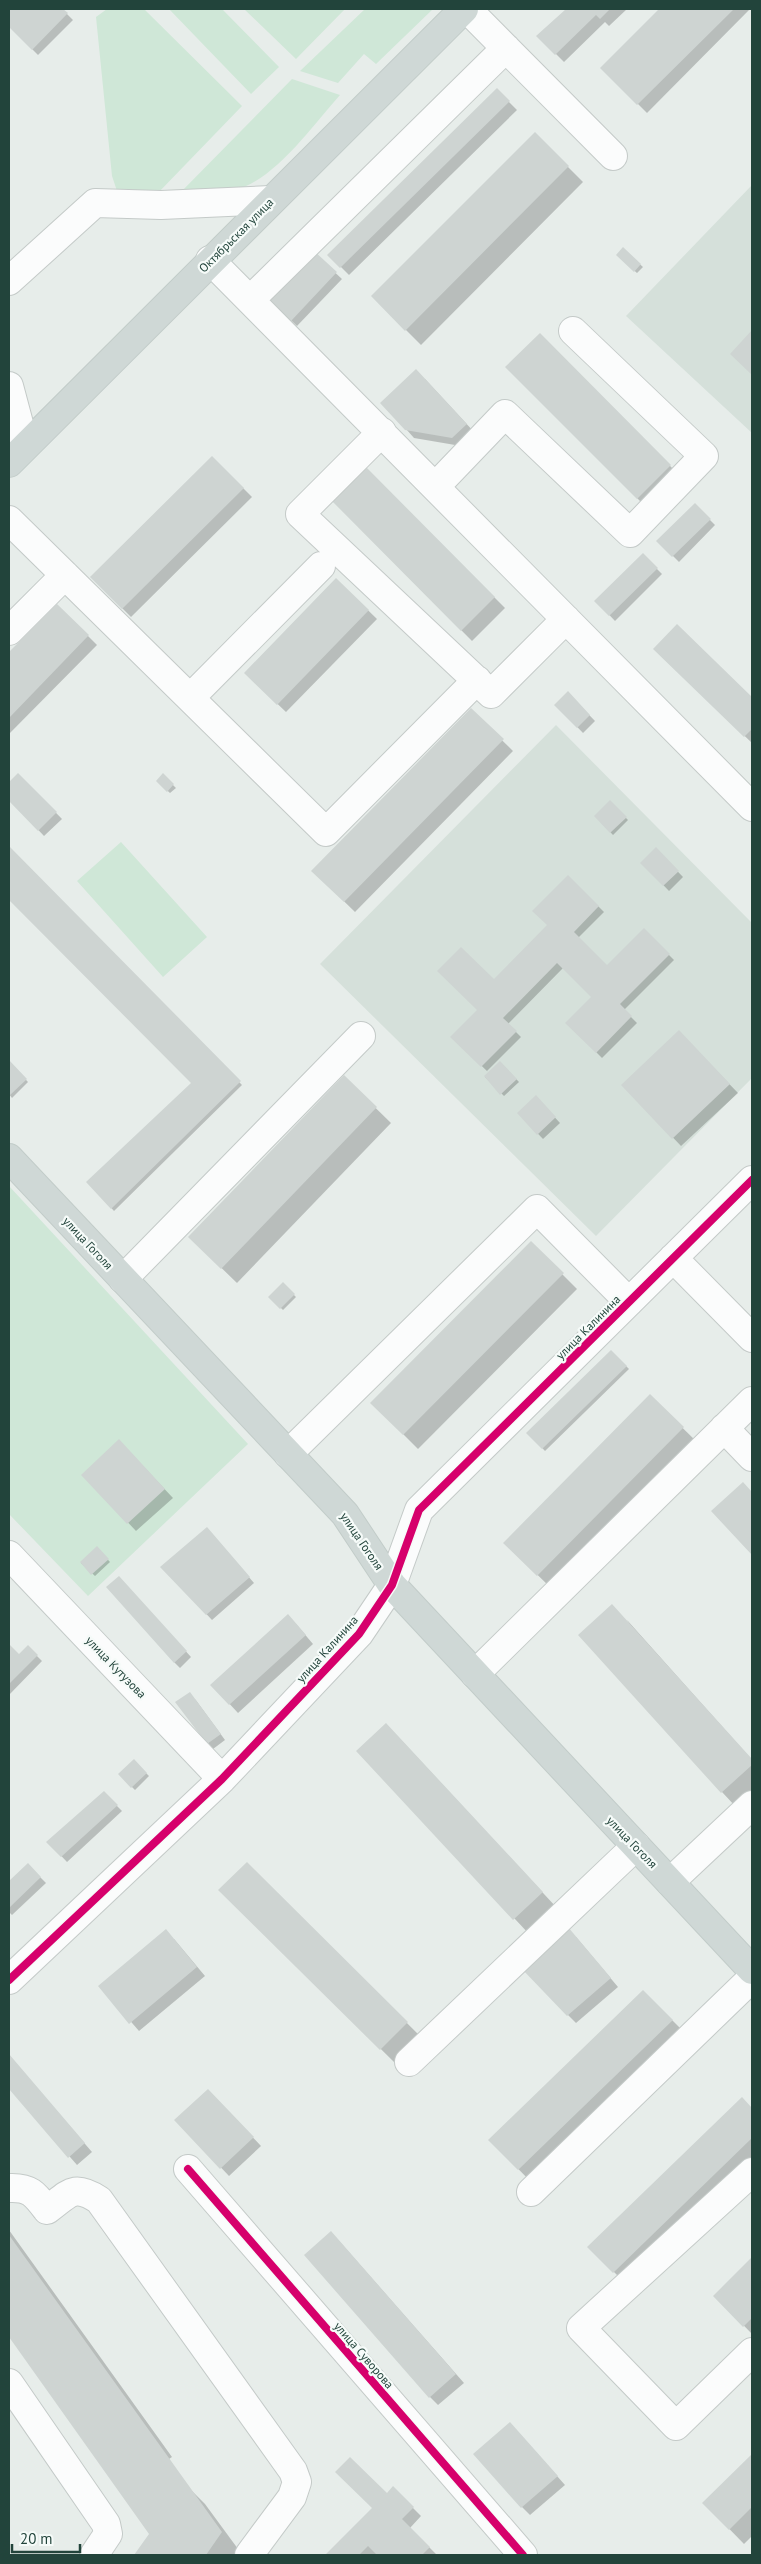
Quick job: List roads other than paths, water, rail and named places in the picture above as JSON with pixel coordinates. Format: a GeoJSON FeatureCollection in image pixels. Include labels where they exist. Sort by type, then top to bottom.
{"type":"FeatureCollection","features":[{"type":"Feature","properties":{"kind":"main road","name":"Октябрьская улица"},"geometry":{"type":"LineString","coordinates":[[17,454],[210,260],[466,9]]}},
{"type":"Feature","properties":{"kind":"main road","name":"улица Гоголя"},"geometry":{"type":"LineString","coordinates":[[9,1158],[346,1514],[392,1585],[752,1970]]}},
{"type":"Feature","properties":{"kind":"street"},"geometry":{"type":"LineString","coordinates":[[466,9],[613,156]]}},
{"type":"Feature","properties":{"kind":"street"},"geometry":{"type":"LineString","coordinates":[[250,300],[506,48]]}},
{"type":"Feature","properties":{"kind":"street"},"geometry":{"type":"LineString","coordinates":[[9,281],[95,203],[161,205],[271,200]]}},
{"type":"Feature","properties":{"kind":"street"},"geometry":{"type":"LineString","coordinates":[[210,260],[752,807]]}},
{"type":"Feature","properties":{"kind":"street"},"geometry":{"type":"LineString","coordinates":[[435,486],[505,414],[630,533],[704,456],[573,331]]}},
{"type":"Feature","properties":{"kind":"street"},"geometry":{"type":"LineString","coordinates":[[9,386],[17,454]]}},
{"type":"Feature","properties":{"kind":"street"},"geometry":{"type":"LineString","coordinates":[[382,432],[300,514],[492,694],[566,619]]}},
{"type":"Feature","properties":{"kind":"street"},"geometry":{"type":"LineString","coordinates":[[9,520],[326,832],[477,680]]}},
{"type":"Feature","properties":{"kind":"street"},"geometry":{"type":"LineString","coordinates":[[190,698],[321,566]]}},
{"type":"Feature","properties":{"kind":"street"},"geometry":{"type":"LineString","coordinates":[[9,631],[64,575]]}},
{"type":"Feature","properties":{"kind":"street"},"geometry":{"type":"LineString","coordinates":[[123,1279],[360,1036]]}},
{"type":"Feature","properties":{"kind":"street","name":"улица Калинина"},"geometry":{"type":"LineString","coordinates":[[9,1980],[222,1779],[359,1634],[392,1585],[419,1510],[752,1180]]}},
{"type":"Feature","properties":{"kind":"street"},"geometry":{"type":"LineString","coordinates":[[288,1454],[537,1209],[628,1302]]}},
{"type":"Feature","properties":{"kind":"street"},"geometry":{"type":"LineString","coordinates":[[673,1258],[752,1338]]}},
{"type":"Feature","properties":{"kind":"street"},"geometry":{"type":"LineString","coordinates":[[475,1674],[752,1401]]}},
{"type":"Feature","properties":{"kind":"street"},"geometry":{"type":"LineString","coordinates":[[724,1428],[752,1457]]}},
{"type":"Feature","properties":{"kind":"street","name":"улица Кутузова"},"geometry":{"type":"LineString","coordinates":[[9,1555],[222,1779]]}},
{"type":"Feature","properties":{"kind":"street"},"geometry":{"type":"LineString","coordinates":[[670,1882],[752,1805]]}},
{"type":"Feature","properties":{"kind":"street"},"geometry":{"type":"LineString","coordinates":[[409,2062],[636,1846]]}},
{"type":"Feature","properties":{"kind":"street"},"geometry":{"type":"LineString","coordinates":[[531,2192],[752,1978]]}},
{"type":"Feature","properties":{"kind":"street","name":"улица Суворова"},"geometry":{"type":"LineString","coordinates":[[188,2169],[523,2555]]}},
{"type":"Feature","properties":{"kind":"street"},"geometry":{"type":"LineString","coordinates":[[752,2172],[581,2328],[676,2426],[752,2352]]}},
{"type":"Feature","properties":{"kind":"street"},"geometry":{"type":"LineString","coordinates":[[9,2188],[23,2188],[36,2195],[47,2210],[73,2191],[85,2191],[99,2200],[294,2471],[297,2482],[292,2497],[249,2555]]}},
{"type":"Feature","properties":{"kind":"street"},"geometry":{"type":"LineString","coordinates":[[9,2383],[106,2524],[108,2534],[94,2555]]}}]}
